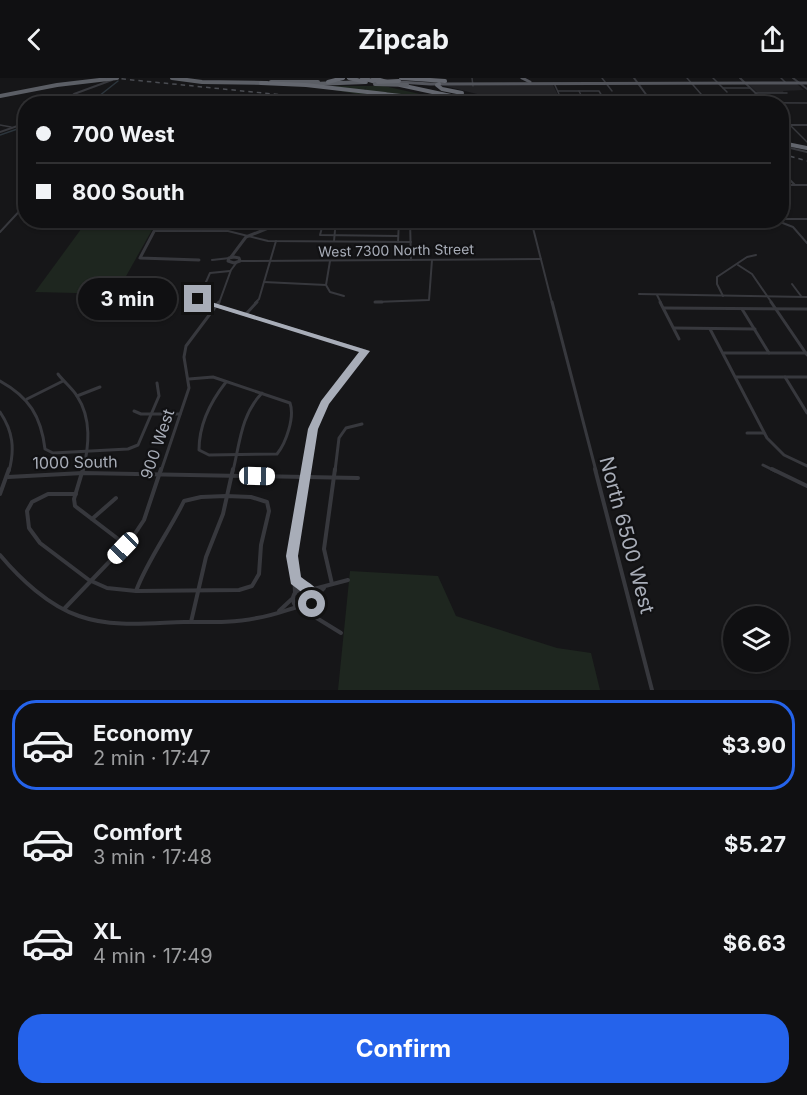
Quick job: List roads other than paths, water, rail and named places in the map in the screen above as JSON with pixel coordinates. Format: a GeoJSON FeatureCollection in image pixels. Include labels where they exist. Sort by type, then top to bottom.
{"type":"FeatureCollection","features":[{"type":"Feature","properties":{"kind":"highway"},"geometry":{"type":"LineString","coordinates":[[0,95],[42,86],[105,78]]}},
{"type":"Feature","properties":{"kind":"highway"},"geometry":{"type":"LineString","coordinates":[[0,95],[117,78]]}},
{"type":"Feature","properties":{"kind":"highway"},"geometry":{"type":"LineString","coordinates":[[172,78],[202,82],[311,80],[377,84]]}},
{"type":"Feature","properties":{"kind":"highway"},"geometry":{"type":"LineString","coordinates":[[181,78],[203,81],[352,83],[367,80],[444,96]]}},
{"type":"Feature","properties":{"kind":"highway"},"geometry":{"type":"LineString","coordinates":[[328,82],[343,78]]}},
{"type":"Feature","properties":{"kind":"highway"},"geometry":{"type":"LineString","coordinates":[[349,78],[453,96]]}},
{"type":"Feature","properties":{"kind":"highway"},"geometry":{"type":"LineString","coordinates":[[367,80],[377,84]]}},
{"type":"Feature","properties":{"kind":"highway"},"geometry":{"type":"LineString","coordinates":[[262,81],[403,96]]}},
{"type":"Feature","properties":{"kind":"highway"},"geometry":{"type":"LineString","coordinates":[[385,94],[365,89],[377,84],[398,81],[445,81]]}},
{"type":"Feature","properties":{"kind":"highway"},"geometry":{"type":"LineString","coordinates":[[398,81],[409,85],[476,96]]}},
{"type":"Feature","properties":{"kind":"highway"},"geometry":{"type":"LineString","coordinates":[[439,84],[438,87],[442,89],[470,95]]}},
{"type":"Feature","properties":{"kind":"highway"},"geometry":{"type":"LineString","coordinates":[[789,144],[807,147]]}},
{"type":"Feature","properties":{"kind":"main road"},"geometry":{"type":"LineString","coordinates":[[510,81],[524,80],[523,78],[530,82]]}},
{"type":"Feature","properties":{"kind":"main road"},"geometry":{"type":"LineString","coordinates":[[398,81],[422,84],[472,81],[807,83]]}},
{"type":"Feature","properties":{"kind":"main road"},"geometry":{"type":"LineString","coordinates":[[409,85],[445,81],[530,82]]}},
{"type":"Feature","properties":{"kind":"street"},"geometry":{"type":"LineString","coordinates":[[546,78],[548,82]]}},
{"type":"Feature","properties":{"kind":"street"},"geometry":{"type":"LineString","coordinates":[[602,78],[612,92]]}},
{"type":"Feature","properties":{"kind":"street"},"geometry":{"type":"LineString","coordinates":[[634,78],[648,96]]}},
{"type":"Feature","properties":{"kind":"street"},"geometry":{"type":"LineString","coordinates":[[687,78],[703,96]]}},
{"type":"Feature","properties":{"kind":"street"},"geometry":{"type":"LineString","coordinates":[[713,78],[728,92]]}},
{"type":"Feature","properties":{"kind":"street"},"geometry":{"type":"LineString","coordinates":[[740,78],[758,96]]}},
{"type":"Feature","properties":{"kind":"street"},"geometry":{"type":"LineString","coordinates":[[781,78],[786,83]]}},
{"type":"Feature","properties":{"kind":"street"},"geometry":{"type":"LineString","coordinates":[[793,78],[807,89]]}},
{"type":"Feature","properties":{"kind":"street"},"geometry":{"type":"LineString","coordinates":[[72,96],[112,80]]}},
{"type":"Feature","properties":{"kind":"street"},"geometry":{"type":"LineString","coordinates":[[554,82],[560,96]]}},
{"type":"Feature","properties":{"kind":"street"},"geometry":{"type":"LineString","coordinates":[[723,88],[750,88]]}},
{"type":"Feature","properties":{"kind":"street"},"geometry":{"type":"LineString","coordinates":[[558,91],[599,91],[602,96],[648,96]]}},
{"type":"Feature","properties":{"kind":"street"},"geometry":{"type":"LineString","coordinates":[[579,91],[582,96]]}},
{"type":"Feature","properties":{"kind":"street"},"geometry":{"type":"LineString","coordinates":[[755,93],[787,93]]}},
{"type":"Feature","properties":{"kind":"street"},"geometry":{"type":"LineString","coordinates":[[789,103],[807,103]]}},
{"type":"Feature","properties":{"kind":"street"},"geometry":{"type":"LineString","coordinates":[[0,125],[11,127]]}},
{"type":"Feature","properties":{"kind":"street"},"geometry":{"type":"LineString","coordinates":[[0,132],[18,125]]}},
{"type":"Feature","properties":{"kind":"street"},"geometry":{"type":"LineString","coordinates":[[790,125],[807,125]]}},
{"type":"Feature","properties":{"kind":"street"},"geometry":{"type":"LineString","coordinates":[[790,125],[807,147]]}},
{"type":"Feature","properties":{"kind":"street"},"geometry":{"type":"LineString","coordinates":[[789,179],[795,185]]}},
{"type":"Feature","properties":{"kind":"street"},"geometry":{"type":"LineString","coordinates":[[789,185],[807,186]]}},
{"type":"Feature","properties":{"kind":"street"},"geometry":{"type":"LineString","coordinates":[[0,232],[18,213]]}},
{"type":"Feature","properties":{"kind":"street"},"geometry":{"type":"LineString","coordinates":[[789,219],[807,219]]}},
{"type":"Feature","properties":{"kind":"street"},"geometry":{"type":"LineString","coordinates":[[789,225],[807,243]]}},
{"type":"Feature","properties":{"kind":"street"},"geometry":{"type":"LineString","coordinates":[[156,228],[140,255],[140,259],[200,260]]}},
{"type":"Feature","properties":{"kind":"street"},"geometry":{"type":"LineString","coordinates":[[268,228],[248,236],[240,243],[230,260],[230,271],[211,272],[198,299],[364,350],[365,353],[327,399],[317,416],[293,548],[294,604],[341,633]]}},
{"type":"Feature","properties":{"kind":"street"},"geometry":{"type":"LineString","coordinates":[[322,228],[320,235],[398,236]]}},
{"type":"Feature","properties":{"kind":"street"},"geometry":{"type":"LineString","coordinates":[[334,242],[335,228]]}},
{"type":"Feature","properties":{"kind":"street"},"geometry":{"type":"LineString","coordinates":[[398,242],[399,228]]}},
{"type":"Feature","properties":{"kind":"street"},"geometry":{"type":"LineString","coordinates":[[410,228],[411,260]]}},
{"type":"Feature","properties":{"kind":"street","name":"North 6500 West"},"geometry":{"type":"LineString","coordinates":[[533,228],[652,690]]}},
{"type":"Feature","properties":{"kind":"street"},"geometry":{"type":"LineString","coordinates":[[154,231],[223,231],[261,241],[411,242]]}},
{"type":"Feature","properties":{"kind":"street"},"geometry":{"type":"LineString","coordinates":[[246,314],[258,301],[276,241]]}},
{"type":"Feature","properties":{"kind":"street"},"geometry":{"type":"LineString","coordinates":[[212,260],[238,260],[237,250]]}},
{"type":"Feature","properties":{"kind":"street"},"geometry":{"type":"LineString","coordinates":[[723,296],[717,285],[717,277],[747,257],[756,255]]}},
{"type":"Feature","properties":{"kind":"street","name":"West 7300 North Street"},"geometry":{"type":"LineString","coordinates":[[238,260],[541,259]]}},
{"type":"Feature","properties":{"kind":"street","name":"900 West"},"geometry":{"type":"LineString","coordinates":[[64,609],[126,545],[144,520],[180,414],[189,379],[184,357],[186,346],[217,306],[230,271],[238,260]]}},
{"type":"Feature","properties":{"kind":"street"},"geometry":{"type":"LineString","coordinates":[[375,302],[429,300],[432,260]]}},
{"type":"Feature","properties":{"kind":"street"},"geometry":{"type":"LineString","coordinates":[[330,261],[326,285],[330,292],[344,296]]}},
{"type":"Feature","properties":{"kind":"street"},"geometry":{"type":"LineString","coordinates":[[738,265],[751,273],[806,354]]}},
{"type":"Feature","properties":{"kind":"street"},"geometry":{"type":"LineString","coordinates":[[264,282],[326,285]]}},
{"type":"Feature","properties":{"kind":"street"},"geometry":{"type":"LineString","coordinates":[[792,284],[801,296]]}},
{"type":"Feature","properties":{"kind":"street"},"geometry":{"type":"LineString","coordinates":[[639,294],[807,297]]}},
{"type":"Feature","properties":{"kind":"street"},"geometry":{"type":"LineString","coordinates":[[657,295],[679,339]]}},
{"type":"Feature","properties":{"kind":"street"},"geometry":{"type":"LineString","coordinates":[[664,308],[807,309]]}},
{"type":"Feature","properties":{"kind":"street"},"geometry":{"type":"LineString","coordinates":[[742,309],[769,353]]}},
{"type":"Feature","properties":{"kind":"street"},"geometry":{"type":"LineString","coordinates":[[674,328],[755,329]]}},
{"type":"Feature","properties":{"kind":"street"},"geometry":{"type":"LineString","coordinates":[[710,328],[764,433],[778,450],[807,466]]}},
{"type":"Feature","properties":{"kind":"street"},"geometry":{"type":"LineString","coordinates":[[723,353],[806,354]]}},
{"type":"Feature","properties":{"kind":"street"},"geometry":{"type":"LineString","coordinates":[[58,374],[77,396],[88,423],[88,451],[75,506],[126,545]]}},
{"type":"Feature","properties":{"kind":"street"},"geometry":{"type":"LineString","coordinates":[[189,379],[209,377],[226,382],[262,393],[292,406],[282,448],[278,453],[237,455],[207,454],[200,451],[198,445],[212,398],[226,382]]}},
{"type":"Feature","properties":{"kind":"street"},"geometry":{"type":"LineString","coordinates":[[736,377],[807,377]]}},
{"type":"Feature","properties":{"kind":"street"},"geometry":{"type":"LineString","coordinates":[[785,377],[807,413]]}},
{"type":"Feature","properties":{"kind":"street"},"geometry":{"type":"LineString","coordinates":[[0,381],[27,399],[40,417],[45,447],[48,452],[128,449],[138,445],[159,396],[157,383]]}},
{"type":"Feature","properties":{"kind":"street"},"geometry":{"type":"LineString","coordinates":[[27,399],[64,381]]}},
{"type":"Feature","properties":{"kind":"street"},"geometry":{"type":"LineString","coordinates":[[77,396],[100,387]]}},
{"type":"Feature","properties":{"kind":"street"},"geometry":{"type":"LineString","coordinates":[[191,622],[206,557],[220,525],[248,412],[262,393]]}},
{"type":"Feature","properties":{"kind":"street"},"geometry":{"type":"LineString","coordinates":[[134,411],[139,414],[180,414]]}},
{"type":"Feature","properties":{"kind":"street"},"geometry":{"type":"LineString","coordinates":[[0,412],[9,426],[13,441],[13,457],[8,477],[0,494]]}},
{"type":"Feature","properties":{"kind":"street"},"geometry":{"type":"LineString","coordinates":[[346,421],[349,426]]}},
{"type":"Feature","properties":{"kind":"street"},"geometry":{"type":"LineString","coordinates":[[332,584],[324,549],[339,435],[349,426],[362,424]]}},
{"type":"Feature","properties":{"kind":"street"},"geometry":{"type":"LineString","coordinates":[[747,433],[764,433]]}},
{"type":"Feature","properties":{"kind":"street"},"geometry":{"type":"LineString","coordinates":[[763,465],[807,486]]}},
{"type":"Feature","properties":{"kind":"street","name":"1000 South"},"geometry":{"type":"LineString","coordinates":[[8,477],[83,472],[358,478]]}},
{"type":"Feature","properties":{"kind":"street"},"geometry":{"type":"LineString","coordinates":[[76,494],[48,494],[34,500],[28,508],[27,517],[33,536],[90,582],[108,589],[136,591],[239,590],[254,584],[260,574],[261,545],[269,511],[265,501],[258,498],[227,497],[198,497],[187,500],[180,506],[165,539],[145,566],[136,591]]}},
{"type":"Feature","properties":{"kind":"street"},"geometry":{"type":"LineString","coordinates":[[92,519],[116,498]]}},
{"type":"Feature","properties":{"kind":"street"},"geometry":{"type":"LineString","coordinates":[[0,555],[64,609],[102,622],[245,621],[279,611],[300,608],[314,600],[324,588]]}},
{"type":"Feature","properties":{"kind":"street"},"geometry":{"type":"LineString","coordinates":[[295,580],[307,590],[314,600],[318,617]]}},
{"type":"Feature","properties":{"kind":"street"},"geometry":{"type":"LineString","coordinates":[[279,611],[294,595],[348,580]]}},
{"type":"Feature","properties":{"kind":"waterway"},"geometry":{"type":"LineString","coordinates":[[99,96],[118,81]]}},
{"type":"Feature","properties":{"kind":"waterway"},"geometry":{"type":"LineString","coordinates":[[0,135],[18,129]]}},
{"type":"Feature","properties":{"kind":"railway"},"geometry":{"type":"LineString","coordinates":[[113,78],[293,96]]}},
{"type":"Feature","properties":{"kind":"railway"},"geometry":{"type":"LineString","coordinates":[[789,156],[807,161]]}}]}
